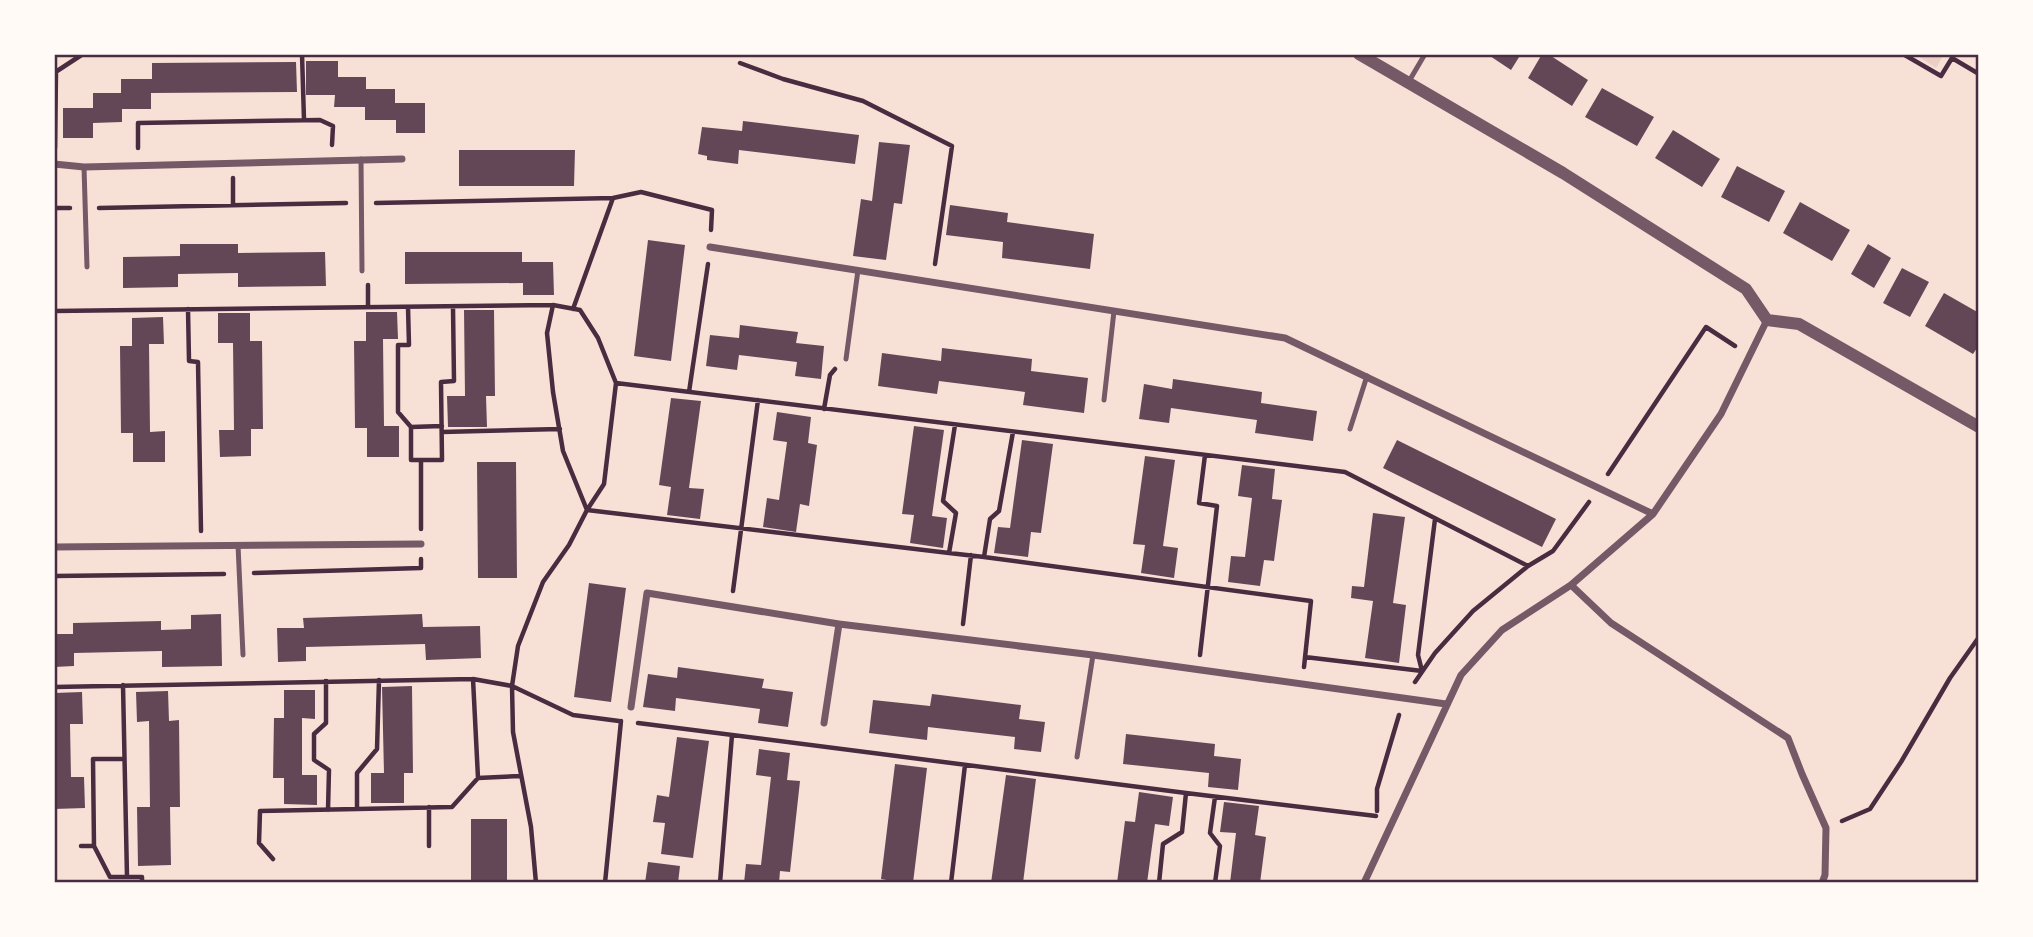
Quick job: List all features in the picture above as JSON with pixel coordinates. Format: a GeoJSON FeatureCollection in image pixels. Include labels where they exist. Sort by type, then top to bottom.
{"type":"FeatureCollection","features":[{"type":"Feature","properties":{"kind":"street"},"geometry":{"type":"LineString","coordinates":[[1359,54],[1563,173],[1746,289],[1767,320],[1799,324],[1979,427]]}},
{"type":"Feature","properties":{"kind":"street"},"geometry":{"type":"LineString","coordinates":[[55,164],[84,167],[402,159]]}},
{"type":"Feature","properties":{"kind":"street"},"geometry":{"type":"LineString","coordinates":[[710,247],[1285,338],[1653,514]]}},
{"type":"Feature","properties":{"kind":"street"},"geometry":{"type":"LineString","coordinates":[[1364,883],[1461,675],[1502,630],[1571,585],[1653,514],[1721,414],[1767,320]]}},
{"type":"Feature","properties":{"kind":"street"},"geometry":{"type":"LineString","coordinates":[[54,547],[421,544]]}},
{"type":"Feature","properties":{"kind":"street"},"geometry":{"type":"LineString","coordinates":[[1571,585],[1611,623],[1788,738],[1826,828],[1825,875],[1822,883]]}},
{"type":"Feature","properties":{"kind":"street"},"geometry":{"type":"LineString","coordinates":[[631,707],[647,593],[839,624],[1093,655],[1446,704]]}},
{"type":"Feature","properties":{"kind":"street"},"geometry":{"type":"LineString","coordinates":[[824,723],[839,624]]}},
{"type":"Feature","properties":{"kind":"lane"},"geometry":{"type":"LineString","coordinates":[[1408,83],[1425,54]]}},
{"type":"Feature","properties":{"kind":"lane"},"geometry":{"type":"LineString","coordinates":[[361,159],[362,271]]}},
{"type":"Feature","properties":{"kind":"lane"},"geometry":{"type":"LineString","coordinates":[[84,167],[88,267]]}},
{"type":"Feature","properties":{"kind":"lane"},"geometry":{"type":"LineString","coordinates":[[846,359],[858,270]]}},
{"type":"Feature","properties":{"kind":"lane"},"geometry":{"type":"LineString","coordinates":[[1104,400],[1114,311]]}},
{"type":"Feature","properties":{"kind":"lane"},"geometry":{"type":"LineString","coordinates":[[1350,429],[1367,376]]}},
{"type":"Feature","properties":{"kind":"lane"},"geometry":{"type":"LineString","coordinates":[[238,545],[243,655]]}},
{"type":"Feature","properties":{"kind":"lane"},"geometry":{"type":"LineString","coordinates":[[1077,757],[1093,655]]}},
{"type":"Feature","properties":{"kind":"path"},"geometry":{"type":"LineString","coordinates":[[55,164],[55,72],[83,54]]}},
{"type":"Feature","properties":{"kind":"path"},"geometry":{"type":"LineString","coordinates":[[302,54],[303,120]]}},
{"type":"Feature","properties":{"kind":"path"},"geometry":{"type":"LineString","coordinates":[[1903,54],[1941,76],[1952,58],[1979,74]]}},
{"type":"Feature","properties":{"kind":"path"},"geometry":{"type":"LineString","coordinates":[[740,63],[783,79],[863,101],[952,146],[932,282]]}},
{"type":"Feature","properties":{"kind":"path"},"geometry":{"type":"LineString","coordinates":[[137,165],[138,123],[320,120],[333,126],[332,160]]}},
{"type":"Feature","properties":{"kind":"path"},"geometry":{"type":"LineString","coordinates":[[54,208],[613,198],[641,192],[712,210],[710,247],[689,392]]}},
{"type":"Feature","properties":{"kind":"path"},"geometry":{"type":"LineString","coordinates":[[573,309],[613,198]]}},
{"type":"Feature","properties":{"kind":"path"},"geometry":{"type":"LineString","coordinates":[[553,305],[547,333],[553,392],[563,451],[587,510]]}},
{"type":"Feature","properties":{"kind":"path"},"geometry":{"type":"LineString","coordinates":[[54,311],[553,305],[580,310],[598,338],[616,383],[604,484],[569,545],[542,582],[518,646],[512,686],[513,732],[531,827],[536,883]]}},
{"type":"Feature","properties":{"kind":"path"},"geometry":{"type":"LineString","coordinates":[[408,307],[409,345],[398,345],[398,412],[411,427],[411,460],[442,460],[440,382],[454,382],[453,307]]}},
{"type":"Feature","properties":{"kind":"path"},"geometry":{"type":"LineString","coordinates":[[188,309],[189,361],[198,362],[201,545]]}},
{"type":"Feature","properties":{"kind":"path"},"geometry":{"type":"LineString","coordinates":[[1377,816],[1377,789],[1403,699],[1434,653],[1473,611],[1528,566],[1553,551],[1599,488],[1706,327],[1749,356]]}},
{"type":"Feature","properties":{"kind":"path"},"geometry":{"type":"LineString","coordinates":[[824,409],[830,375],[846,359]]}},
{"type":"Feature","properties":{"kind":"path"},"geometry":{"type":"LineString","coordinates":[[616,383],[1345,472],[1528,566]]}},
{"type":"Feature","properties":{"kind":"path"},"geometry":{"type":"LineString","coordinates":[[731,606],[758,400]]}},
{"type":"Feature","properties":{"kind":"path"},"geometry":{"type":"LineString","coordinates":[[949,553],[956,513],[943,501],[955,425]]}},
{"type":"Feature","properties":{"kind":"path"},"geometry":{"type":"LineString","coordinates":[[411,427],[560,429]]}},
{"type":"Feature","properties":{"kind":"path"},"geometry":{"type":"LineString","coordinates":[[984,557],[990,519],[999,510],[1013,432]]}},
{"type":"Feature","properties":{"kind":"path"},"geometry":{"type":"LineString","coordinates":[[1198,670],[1217,506],[1199,503],[1205,455]]}},
{"type":"Feature","properties":{"kind":"path"},"geometry":{"type":"LineString","coordinates":[[421,460],[421,544]]}},
{"type":"Feature","properties":{"kind":"path"},"geometry":{"type":"LineString","coordinates":[[587,510],[971,555],[1311,601],[1302,684]]}},
{"type":"Feature","properties":{"kind":"path"},"geometry":{"type":"LineString","coordinates":[[1422,671],[1418,655],[1435,519]]}},
{"type":"Feature","properties":{"kind":"path"},"geometry":{"type":"LineString","coordinates":[[961,639],[971,555]]}},
{"type":"Feature","properties":{"kind":"path"},"geometry":{"type":"LineString","coordinates":[[1826,828],[1870,809],[1950,678],[1979,637]]}},
{"type":"Feature","properties":{"kind":"path"},"geometry":{"type":"LineString","coordinates":[[1305,657],[1422,671]]}},
{"type":"Feature","properties":{"kind":"path"},"geometry":{"type":"LineString","coordinates":[[273,859],[259,843],[260,811],[452,807],[478,778],[473,679]]}},
{"type":"Feature","properties":{"kind":"path"},"geometry":{"type":"LineString","coordinates":[[54,687],[473,679],[512,686],[573,715],[1394,818]]}},
{"type":"Feature","properties":{"kind":"path"},"geometry":{"type":"LineString","coordinates":[[357,809],[357,773],[377,749],[379,680]]}},
{"type":"Feature","properties":{"kind":"path"},"geometry":{"type":"LineString","coordinates":[[326,681],[326,723],[314,734],[314,760],[329,770],[328,810]]}},
{"type":"Feature","properties":{"kind":"path"},"geometry":{"type":"LineString","coordinates":[[123,685],[127,877]]}},
{"type":"Feature","properties":{"kind":"path"},"geometry":{"type":"LineString","coordinates":[[605,883],[621,721]]}},
{"type":"Feature","properties":{"kind":"path"},"geometry":{"type":"LineString","coordinates":[[720,883],[732,735]]}},
{"type":"Feature","properties":{"kind":"path"},"geometry":{"type":"LineString","coordinates":[[124,759],[93,759],[94,846],[110,877],[142,877],[142,883]]}},
{"type":"Feature","properties":{"kind":"path"},"geometry":{"type":"LineString","coordinates":[[951,883],[965,765]]}},
{"type":"Feature","properties":{"kind":"path"},"geometry":{"type":"LineString","coordinates":[[478,778],[521,776]]}},
{"type":"Feature","properties":{"kind":"path"},"geometry":{"type":"LineString","coordinates":[[1159,883],[1163,844],[1182,832],[1186,793]]}},
{"type":"Feature","properties":{"kind":"path"},"geometry":{"type":"LineString","coordinates":[[1214,883],[1220,846],[1210,833],[1215,797]]}},
{"type":"Feature","properties":{"kind":"path"},"geometry":{"type":"LineString","coordinates":[[429,807],[429,846]]}},
{"type":"Feature","properties":{"kind":"path"},"geometry":{"type":"LineString","coordinates":[[81,846],[94,846]]}},
{"type":"Feature","properties":{"kind":"shaded area"},"geometry":{"type":"Polygon","coordinates":[[[1915,54],[1944,54],[1936,68],[1915,54]]]}},
{"type":"Feature","properties":{"kind":"building"},"geometry":{"type":"Polygon","coordinates":[[[1487,54],[1521,54],[1511,70],[1487,54]]]}},
{"type":"Feature","properties":{"kind":"building"},"geometry":{"type":"Polygon","coordinates":[[[1542,54],[1548,54],[1588,80],[1572,106],[1528,78],[1542,54]]]}},
{"type":"Feature","properties":{"kind":"building"},"geometry":{"type":"Polygon","coordinates":[[[306,61],[338,61],[338,77],[366,77],[366,89],[395,89],[395,103],[425,103],[425,133],[396,133],[396,120],[365,120],[365,107],[334,107],[335,95],[306,95],[306,61]]]}},
{"type":"Feature","properties":{"kind":"building"},"geometry":{"type":"Polygon","coordinates":[[[296,62],[297,92],[151,93],[151,109],[122,109],[122,122],[93,123],[93,138],[63,138],[63,108],[93,108],[93,93],[121,93],[121,79],[152,79],[152,63],[296,62]]]}},
{"type":"Feature","properties":{"kind":"building"},"geometry":{"type":"Polygon","coordinates":[[[1602,88],[1654,117],[1637,146],[1585,117],[1602,88]]]}},
{"type":"Feature","properties":{"kind":"building"},"geometry":{"type":"Polygon","coordinates":[[[743,121],[859,135],[855,164],[739,150],[738,164],[707,160],[707,156],[698,154],[702,127],[742,131],[743,121]]]}},
{"type":"Feature","properties":{"kind":"building"},"geometry":{"type":"Polygon","coordinates":[[[1673,130],[1720,159],[1702,187],[1655,158],[1673,130]]]}},
{"type":"Feature","properties":{"kind":"building"},"geometry":{"type":"Polygon","coordinates":[[[879,142],[910,145],[902,204],[894,203],[886,260],[853,256],[861,199],[872,201],[879,142]]]}},
{"type":"Feature","properties":{"kind":"building"},"geometry":{"type":"Polygon","coordinates":[[[459,150],[575,150],[574,186],[459,186],[459,150]]]}},
{"type":"Feature","properties":{"kind":"building"},"geometry":{"type":"Polygon","coordinates":[[[1737,166],[1785,191],[1769,222],[1721,197],[1737,166]]]}},
{"type":"Feature","properties":{"kind":"building"},"geometry":{"type":"Polygon","coordinates":[[[1800,202],[1850,230],[1832,261],[1783,233],[1800,202]]]}},
{"type":"Feature","properties":{"kind":"building"},"geometry":{"type":"Polygon","coordinates":[[[950,205],[1008,213],[1007,222],[1094,234],[1090,269],[1002,258],[1003,242],[946,235],[950,205]]]}},
{"type":"Feature","properties":{"kind":"building"},"geometry":{"type":"Polygon","coordinates":[[[648,240],[685,245],[671,361],[634,356],[648,240]]]}},
{"type":"Feature","properties":{"kind":"building"},"geometry":{"type":"Polygon","coordinates":[[[180,244],[238,244],[238,253],[325,252],[326,286],[238,287],[238,273],[178,274],[178,287],[123,288],[123,257],[180,256],[180,244]]]}},
{"type":"Feature","properties":{"kind":"building"},"geometry":{"type":"Polygon","coordinates":[[[1868,244],[1891,258],[1874,288],[1851,274],[1868,244]]]}},
{"type":"Feature","properties":{"kind":"building"},"geometry":{"type":"Polygon","coordinates":[[[405,252],[522,252],[522,262],[553,262],[554,295],[523,295],[523,283],[405,284],[405,252]]]}},
{"type":"Feature","properties":{"kind":"building"},"geometry":{"type":"Polygon","coordinates":[[[1902,268],[1929,282],[1910,317],[1883,303],[1902,268]]]}},
{"type":"Feature","properties":{"kind":"building"},"geometry":{"type":"Polygon","coordinates":[[[1944,293],[1979,313],[1979,345],[1973,354],[1925,326],[1944,293]]]}},
{"type":"Feature","properties":{"kind":"building"},"geometry":{"type":"Polygon","coordinates":[[[464,310],[494,310],[495,396],[486,396],[487,427],[448,427],[447,396],[465,396],[464,310]]]}},
{"type":"Feature","properties":{"kind":"building"},"geometry":{"type":"Polygon","coordinates":[[[366,312],[397,312],[398,339],[383,339],[384,426],[399,426],[399,457],[367,457],[367,428],[355,428],[354,341],[366,341],[366,312]]]}},
{"type":"Feature","properties":{"kind":"building"},"geometry":{"type":"Polygon","coordinates":[[[218,313],[250,313],[250,341],[262,341],[263,429],[251,429],[251,456],[220,457],[219,430],[234,430],[233,343],[218,343],[218,313]]]}},
{"type":"Feature","properties":{"kind":"building"},"geometry":{"type":"Polygon","coordinates":[[[163,317],[164,344],[149,344],[150,432],[165,431],[165,462],[133,462],[133,433],[121,433],[120,346],[132,346],[132,318],[163,317]]]}},
{"type":"Feature","properties":{"kind":"building"},"geometry":{"type":"Polygon","coordinates":[[[740,325],[798,332],[796,343],[824,346],[821,379],[795,376],[797,362],[739,355],[737,370],[706,366],[710,335],[739,338],[740,325]]]}},
{"type":"Feature","properties":{"kind":"building"},"geometry":{"type":"Polygon","coordinates":[[[942,348],[1032,359],[1031,371],[1088,378],[1084,413],[1023,405],[1025,392],[939,381],[937,394],[878,386],[882,353],[941,361],[942,348]]]}},
{"type":"Feature","properties":{"kind":"building"},"geometry":{"type":"Polygon","coordinates":[[[1173,379],[1262,392],[1261,403],[1317,411],[1313,441],[1255,433],[1257,420],[1171,408],[1169,423],[1139,419],[1144,384],[1172,389],[1173,379]]]}},
{"type":"Feature","properties":{"kind":"building"},"geometry":{"type":"Polygon","coordinates":[[[671,398],[701,401],[689,488],[704,489],[700,519],[667,515],[671,487],[659,485],[671,398]]]}},
{"type":"Feature","properties":{"kind":"building"},"geometry":{"type":"Polygon","coordinates":[[[777,412],[811,417],[808,443],[817,445],[809,506],[800,504],[796,532],[763,527],[767,498],[779,500],[787,442],[773,440],[777,412]]]}},
{"type":"Feature","properties":{"kind":"building"},"geometry":{"type":"Polygon","coordinates":[[[914,426],[944,430],[932,516],[947,518],[943,548],[910,543],[914,515],[902,514],[914,426]]]}},
{"type":"Feature","properties":{"kind":"building"},"geometry":{"type":"Polygon","coordinates":[[[1022,440],[1053,444],[1041,533],[1031,532],[1028,557],[994,553],[998,527],[1010,528],[1022,440]]]}},
{"type":"Feature","properties":{"kind":"building"},"geometry":{"type":"Polygon","coordinates":[[[1397,440],[1556,519],[1542,547],[1383,468],[1397,440]]]}},
{"type":"Feature","properties":{"kind":"building"},"geometry":{"type":"Polygon","coordinates":[[[1145,456],[1175,460],[1163,546],[1178,548],[1174,578],[1141,573],[1145,545],[1133,544],[1145,456]]]}},
{"type":"Feature","properties":{"kind":"building"},"geometry":{"type":"Polygon","coordinates":[[[477,462],[516,462],[517,578],[478,578],[477,462]]]}},
{"type":"Feature","properties":{"kind":"building"},"geometry":{"type":"Polygon","coordinates":[[[1242,465],[1275,469],[1272,499],[1282,500],[1274,561],[1264,560],[1260,586],[1228,582],[1231,556],[1245,557],[1252,498],[1238,496],[1242,465]]]}},
{"type":"Feature","properties":{"kind":"building"},"geometry":{"type":"Polygon","coordinates":[[[1373,513],[1405,517],[1393,603],[1406,605],[1399,663],[1365,658],[1373,601],[1351,598],[1352,586],[1364,587],[1373,513]]]}},
{"type":"Feature","properties":{"kind":"building"},"geometry":{"type":"Polygon","coordinates":[[[589,583],[626,588],[611,702],[574,697],[589,583]]]}},
{"type":"Feature","properties":{"kind":"building"},"geometry":{"type":"Polygon","coordinates":[[[221,614],[222,666],[162,667],[162,651],[74,653],[74,666],[54,667],[54,634],[73,634],[73,623],[161,621],[161,630],[191,629],[191,615],[221,614]]]}},
{"type":"Feature","properties":{"kind":"building"},"geometry":{"type":"Polygon","coordinates":[[[422,614],[423,627],[480,626],[481,658],[426,660],[425,644],[306,647],[306,661],[278,662],[277,628],[304,628],[303,618],[422,614]]]}},
{"type":"Feature","properties":{"kind":"building"},"geometry":{"type":"Polygon","coordinates":[[[678,667],[764,679],[762,688],[793,692],[788,727],[758,723],[760,709],[676,698],[675,711],[643,707],[648,674],[677,678],[678,667]]]}},
{"type":"Feature","properties":{"kind":"building"},"geometry":{"type":"Polygon","coordinates":[[[412,686],[413,773],[404,773],[404,803],[371,803],[371,773],[384,773],[382,687],[412,686]]]}},
{"type":"Feature","properties":{"kind":"building"},"geometry":{"type":"Polygon","coordinates":[[[284,690],[315,690],[315,719],[302,718],[302,775],[317,775],[317,805],[284,804],[284,778],[273,778],[274,718],[284,718],[284,690]]]}},
{"type":"Feature","properties":{"kind":"building"},"geometry":{"type":"Polygon","coordinates":[[[168,691],[169,721],[179,720],[180,807],[170,807],[171,865],[138,866],[137,807],[150,807],[149,721],[137,722],[136,692],[168,691]]]}},
{"type":"Feature","properties":{"kind":"building"},"geometry":{"type":"Polygon","coordinates":[[[82,692],[83,724],[70,724],[71,777],[84,777],[85,808],[54,809],[54,693],[82,692]]]}},
{"type":"Feature","properties":{"kind":"building"},"geometry":{"type":"Polygon","coordinates":[[[932,694],[1021,705],[1019,719],[1045,722],[1041,752],[1014,749],[1015,737],[928,727],[927,740],[869,733],[873,700],[930,706],[932,694]]]}},
{"type":"Feature","properties":{"kind":"building"},"geometry":{"type":"Polygon","coordinates":[[[1126,734],[1215,744],[1214,756],[1241,759],[1238,790],[1208,787],[1209,773],[1123,764],[1126,734]]]}},
{"type":"Feature","properties":{"kind":"building"},"geometry":{"type":"Polygon","coordinates":[[[677,737],[709,741],[693,858],[661,854],[665,823],[653,822],[657,795],[669,797],[677,737]]]}},
{"type":"Feature","properties":{"kind":"building"},"geometry":{"type":"Polygon","coordinates":[[[759,749],[790,753],[787,780],[800,781],[790,872],[780,871],[779,883],[744,883],[746,864],[761,865],[771,777],[756,775],[759,749]]]}},
{"type":"Feature","properties":{"kind":"building"},"geometry":{"type":"Polygon","coordinates":[[[895,764],[927,768],[913,883],[892,883],[881,879],[895,764]]]}},
{"type":"Feature","properties":{"kind":"building"},"geometry":{"type":"Polygon","coordinates":[[[1006,775],[1036,779],[1023,883],[991,883],[1006,775]]]}},
{"type":"Feature","properties":{"kind":"building"},"geometry":{"type":"Polygon","coordinates":[[[1139,792],[1173,797],[1169,826],[1155,824],[1147,883],[1117,883],[1125,821],[1135,822],[1139,792]]]}},
{"type":"Feature","properties":{"kind":"building"},"geometry":{"type":"Polygon","coordinates":[[[1224,802],[1259,806],[1255,835],[1266,837],[1260,883],[1230,883],[1236,833],[1220,832],[1224,802]]]}},
{"type":"Feature","properties":{"kind":"building"},"geometry":{"type":"Polygon","coordinates":[[[471,819],[507,819],[507,883],[471,883],[471,819]]]}},
{"type":"Feature","properties":{"kind":"building"},"geometry":{"type":"Polygon","coordinates":[[[648,862],[680,866],[678,883],[645,883],[648,862]]]}}]}
